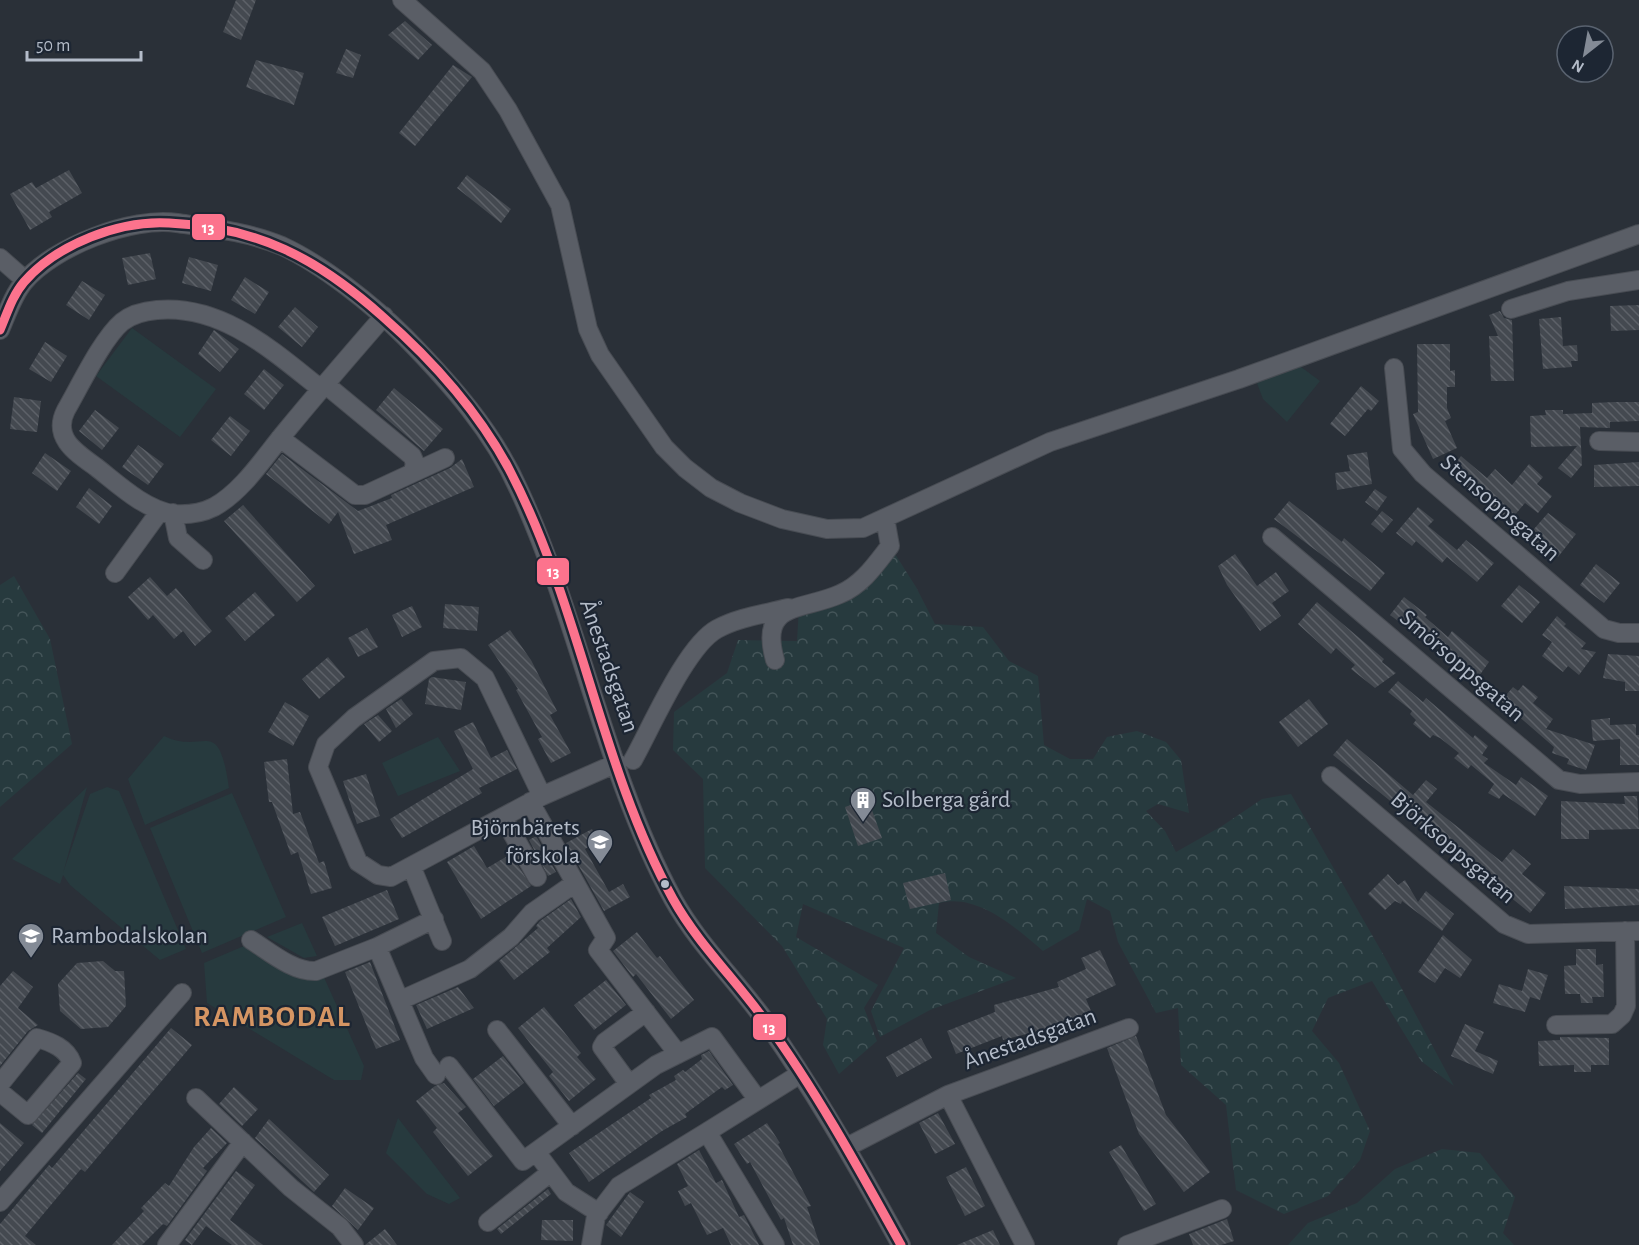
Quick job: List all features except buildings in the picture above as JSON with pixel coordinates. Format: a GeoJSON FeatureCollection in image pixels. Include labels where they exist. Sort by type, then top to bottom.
{"type":"FeatureCollection","features":[{"type":"Feature","properties":{"kind":"street"},"geometry":{"type":"LineString","coordinates":[[402,0],[482,71],[508,110],[560,205],[588,329],[600,355],[663,447],[711,488],[751,508],[782,519],[827,529],[863,528],[1050,442],[1250,375],[1639,234]]}},
{"type":"Feature","properties":{"kind":"street","name":"Ånestadsgatan"},"geometry":{"type":"LineString","coordinates":[[0,330],[15,295],[25,280],[59,254],[112,230],[163,221],[231,231],[282,247],[334,278],[384,316],[471,408],[518,487],[625,762],[651,854],[674,901],[690,926],[765,1021],[800,1074],[847,1147],[901,1245]]}},
{"type":"Feature","properties":{"kind":"street"},"geometry":{"type":"LineString","coordinates":[[0,258],[25,280]]}},
{"type":"Feature","properties":{"kind":"street"},"geometry":{"type":"LineString","coordinates":[[1511,309],[1568,291],[1639,280]]}},
{"type":"Feature","properties":{"kind":"street"},"geometry":{"type":"LineString","coordinates":[[384,316],[323,387],[244,482],[213,508],[196,513],[167,512],[140,501],[78,454],[65,441],[61,431],[61,420],[66,410],[122,322],[148,311],[171,309],[199,312],[236,327],[264,344],[323,387],[412,456],[415,463],[413,472]]}},
{"type":"Feature","properties":{"kind":"street","name":"Stensoppsgatan"},"geometry":{"type":"LineString","coordinates":[[1394,369],[1402,449],[1423,474],[1604,628],[1619,633],[1639,633]]}},
{"type":"Feature","properties":{"kind":"street"},"geometry":{"type":"LineString","coordinates":[[280,438],[355,495],[365,495],[445,458]]}},
{"type":"Feature","properties":{"kind":"street"},"geometry":{"type":"LineString","coordinates":[[1599,441],[1639,442]]}},
{"type":"Feature","properties":{"kind":"street"},"geometry":{"type":"LineString","coordinates":[[167,512],[178,538],[203,560]]}},
{"type":"Feature","properties":{"kind":"street"},"geometry":{"type":"LineString","coordinates":[[115,573],[167,512]]}},
{"type":"Feature","properties":{"kind":"street"},"geometry":{"type":"LineString","coordinates":[[625,762],[682,670],[698,648],[716,630],[743,618],[841,594],[861,582],[890,546],[885,518]]}},
{"type":"Feature","properties":{"kind":"street","name":"Smörsoppsgatan"},"geometry":{"type":"LineString","coordinates":[[1272,537],[1559,780],[1580,784],[1639,782]]}},
{"type":"Feature","properties":{"kind":"street"},"geometry":{"type":"LineString","coordinates":[[775,660],[772,634],[774,623],[788,608]]}},
{"type":"Feature","properties":{"kind":"street","name":"Ånestadsgatan"},"geometry":{"type":"LineString","coordinates":[[536,799],[485,678],[461,658],[434,662],[354,718],[326,744],[318,767],[358,862],[378,875],[391,878],[536,799],[625,762]]}},
{"type":"Feature","properties":{"kind":"street","name":"Björksoppsgatan"},"geometry":{"type":"LineString","coordinates":[[1331,776],[1504,924],[1514,930],[1528,934],[1632,931],[1626,1006],[1622,1015],[1612,1024],[1556,1024]]}},
{"type":"Feature","properties":{"kind":"street"},"geometry":{"type":"LineString","coordinates":[[536,799],[575,883],[606,938],[598,950],[678,1054]]}},
{"type":"Feature","properties":{"kind":"street"},"geometry":{"type":"LineString","coordinates":[[503,817],[537,877]]}},
{"type":"Feature","properties":{"kind":"street"},"geometry":{"type":"LineString","coordinates":[[412,868],[442,941]]}},
{"type":"Feature","properties":{"kind":"street"},"geometry":{"type":"LineString","coordinates":[[401,1000],[470,969],[511,937],[532,913],[575,883]]}},
{"type":"Feature","properties":{"kind":"street"},"geometry":{"type":"LineString","coordinates":[[251,940],[296,968],[316,971],[377,947],[434,919]]}},
{"type":"Feature","properties":{"kind":"street"},"geometry":{"type":"LineString","coordinates":[[377,947],[424,1058],[443,1071],[523,1161],[656,1065],[712,1037],[758,1100]]}},
{"type":"Feature","properties":{"kind":"street"},"geometry":{"type":"LineString","coordinates":[[0,1202],[182,993]]}},
{"type":"Feature","properties":{"kind":"street"},"geometry":{"type":"LineString","coordinates":[[629,1084],[603,1047],[605,1042],[646,1012]]}},
{"type":"Feature","properties":{"kind":"street","name":"Ånestadsgatan"},"geometry":{"type":"LineString","coordinates":[[847,1147],[948,1095],[1129,1028]]}},
{"type":"Feature","properties":{"kind":"street"},"geometry":{"type":"LineString","coordinates":[[497,1030],[572,1126]]}},
{"type":"Feature","properties":{"kind":"street"},"geometry":{"type":"LineString","coordinates":[[0,1084],[37,1038],[54,1044],[70,1058],[72,1063],[28,1115],[0,1092]]}},
{"type":"Feature","properties":{"kind":"street"},"geometry":{"type":"LineString","coordinates":[[591,1245],[599,1213],[620,1186],[800,1074]]}},
{"type":"Feature","properties":{"kind":"street","name":"Ånestadsgatan"},"geometry":{"type":"LineString","coordinates":[[948,1095],[1025,1245]]}},
{"type":"Feature","properties":{"kind":"street"},"geometry":{"type":"LineString","coordinates":[[196,1098],[291,1188],[340,1227],[354,1245]]}},
{"type":"Feature","properties":{"kind":"street"},"geometry":{"type":"LineString","coordinates":[[707,1132],[775,1245]]}},
{"type":"Feature","properties":{"kind":"street"},"geometry":{"type":"LineString","coordinates":[[167,1245],[243,1142]]}},
{"type":"Feature","properties":{"kind":"street"},"geometry":{"type":"LineString","coordinates":[[537,1152],[566,1192],[599,1213]]}},
{"type":"Feature","properties":{"kind":"street"},"geometry":{"type":"LineString","coordinates":[[488,1222],[551,1172]]}},
{"type":"Feature","properties":{"kind":"street"},"geometry":{"type":"LineString","coordinates":[[1127,1245],[1222,1209]]}},
{"type":"Feature","properties":{"kind":"green space"},"geometry":{"type":"Polygon","coordinates":[[[132,328],[216,389],[180,437],[96,376],[132,328]]]}},
{"type":"Feature","properties":{"kind":"green space"},"geometry":{"type":"Polygon","coordinates":[[[1297,364],[1320,381],[1287,422],[1263,399],[1257,383],[1297,364]]]}},
{"type":"Feature","properties":{"kind":"green space"},"geometry":{"type":"Polygon","coordinates":[[[890,546],[916,587],[935,624],[983,627],[1009,661],[1038,676],[1044,745],[1070,759],[1093,759],[1107,737],[1137,731],[1166,742],[1181,760],[1189,813],[1158,804],[1146,811],[1165,831],[1176,852],[1222,826],[1262,799],[1291,794],[1387,961],[1454,1086],[1421,1061],[1372,981],[1328,998],[1312,1031],[1339,1063],[1370,1131],[1360,1160],[1328,1196],[1284,1214],[1236,1190],[1226,1105],[1181,1065],[1178,1008],[1156,1013],[1118,942],[1110,911],[1087,899],[1079,930],[1043,951],[1009,923],[982,908],[954,901],[939,903],[936,933],[969,957],[1016,978],[930,1010],[880,1037],[871,1011],[904,948],[803,904],[796,937],[878,985],[864,1008],[877,1041],[839,1074],[823,1045],[827,1019],[782,946],[705,868],[703,779],[673,750],[674,712],[727,673],[738,640],[797,641],[799,608],[853,591],[890,546]]]}},
{"type":"Feature","properties":{"kind":"green space"},"geometry":{"type":"Polygon","coordinates":[[[14,576],[50,639],[72,744],[0,807],[0,585],[14,576]]]}},
{"type":"Feature","properties":{"kind":"green space"},"geometry":{"type":"Polygon","coordinates":[[[164,736],[178,741],[214,743],[225,765],[229,788],[145,825],[128,779],[164,736]]]}},
{"type":"Feature","properties":{"kind":"green space"},"geometry":{"type":"Polygon","coordinates":[[[438,737],[460,771],[398,796],[382,763],[438,737]]]}},
{"type":"Feature","properties":{"kind":"green space"},"geometry":{"type":"Polygon","coordinates":[[[87,787],[63,873],[90,794],[107,787],[119,791],[186,949],[160,960],[70,885],[63,875],[60,884],[12,859],[87,787]]]}},
{"type":"Feature","properties":{"kind":"green space"},"geometry":{"type":"Polygon","coordinates":[[[232,793],[286,917],[202,953],[150,828],[232,793]]]}},
{"type":"Feature","properties":{"kind":"green space"},"geometry":{"type":"Polygon","coordinates":[[[302,923],[317,956],[304,958],[267,937],[302,923]]]}},
{"type":"Feature","properties":{"kind":"green space"},"geometry":{"type":"Polygon","coordinates":[[[251,943],[322,973],[364,1066],[361,1080],[334,1080],[207,1003],[204,963],[251,943]]]}},
{"type":"Feature","properties":{"kind":"green space"},"geometry":{"type":"Polygon","coordinates":[[[398,1118],[460,1198],[449,1204],[427,1194],[386,1153],[398,1118]]]}},
{"type":"Feature","properties":{"kind":"green space"},"geometry":{"type":"Polygon","coordinates":[[[1442,1149],[1480,1153],[1515,1197],[1503,1233],[1514,1245],[1288,1245],[1308,1223],[1357,1203],[1395,1169],[1442,1149]]]}},
{"type":"Feature","properties":{"kind":"transit line","name":"13"},"geometry":{"type":"LineString","coordinates":[[0,330],[20,287],[38,268],[54,256],[90,237],[110,230],[150,223],[169,223],[231,231],[284,249],[310,262],[382,316],[436,368],[468,406],[497,448],[534,521],[555,575],[626,794],[673,899],[694,931],[754,1007],[803,1076],[837,1131],[901,1245]]}},
{"type":"Feature","properties":{"kind":"place","name":"Solberga gård"},"geometry":{"type":"Point","coordinates":[863,823]}},
{"type":"Feature","properties":{"kind":"place","name":"Björnbärets förskola"},"geometry":{"type":"Point","coordinates":[600,865]}},
{"type":"Feature","properties":{"kind":"place","name":"Rambodalskolan"},"geometry":{"type":"Point","coordinates":[31,959]}},
{"type":"Feature","properties":{"kind":"district","name":"RAMBODAL"},"geometry":{"type":"Point","coordinates":[272,1017]}}]}
